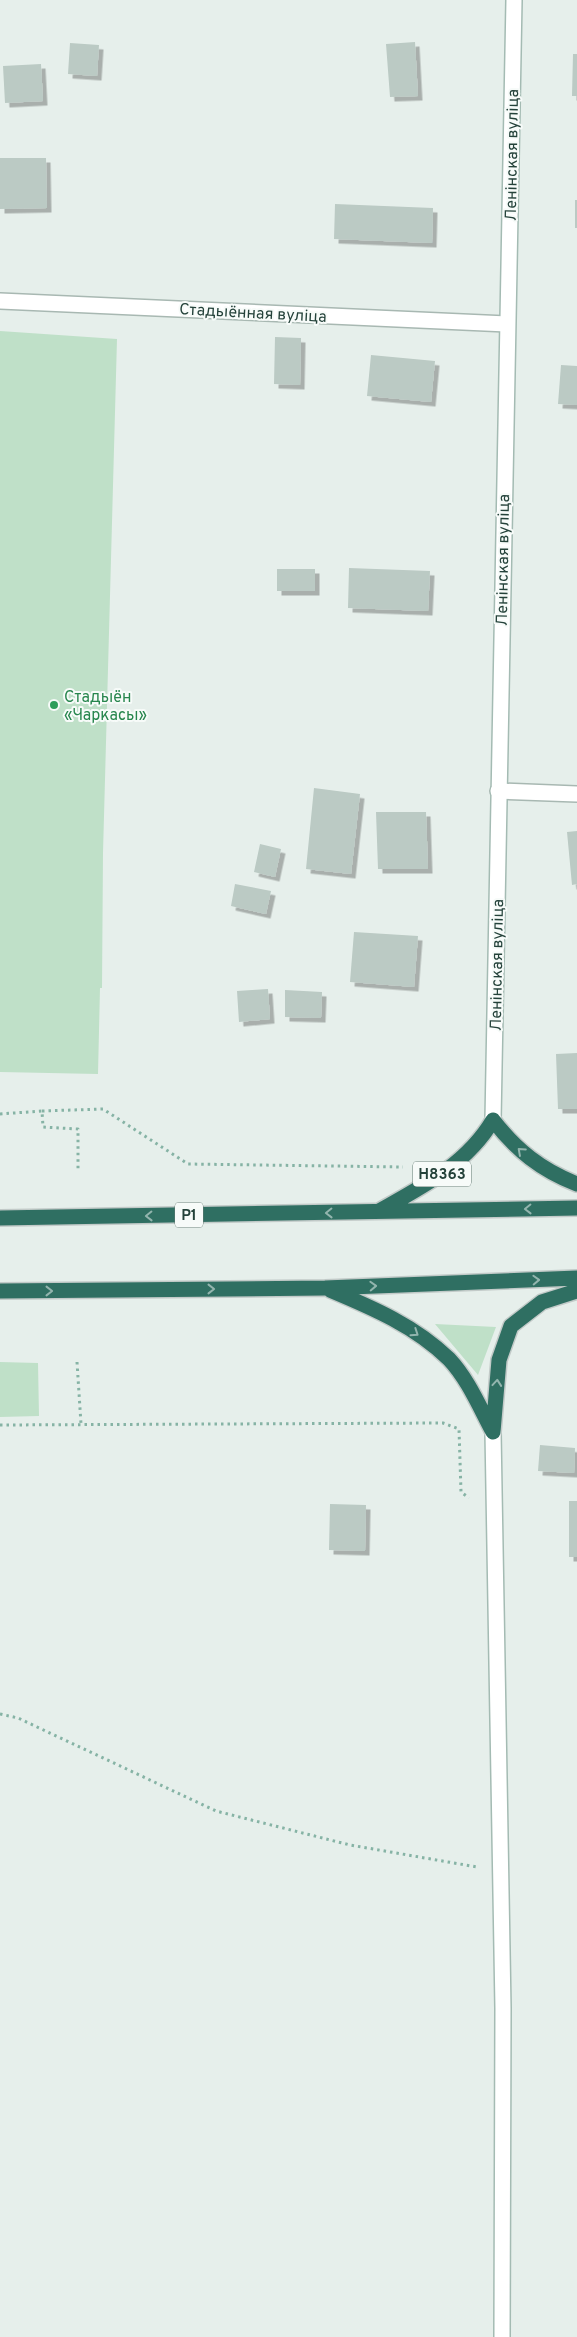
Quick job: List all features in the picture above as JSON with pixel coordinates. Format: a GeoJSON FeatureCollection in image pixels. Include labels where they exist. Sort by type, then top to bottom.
{"type":"FeatureCollection","features":[{"type":"Feature","properties":{"kind":"highway"},"geometry":{"type":"LineString","coordinates":[[493,1120],[508,1140],[532,1161],[547,1171],[577,1184]]}},
{"type":"Feature","properties":{"kind":"highway","name":"Н8363"},"geometry":{"type":"LineString","coordinates":[[378,1212],[428,1183],[453,1165],[484,1134],[493,1120]]}},
{"type":"Feature","properties":{"kind":"highway","name":"Р1"},"geometry":{"type":"LineString","coordinates":[[0,1218],[577,1208]]}},
{"type":"Feature","properties":{"kind":"highway"},"geometry":{"type":"LineString","coordinates":[[0,1291],[325,1288],[577,1278]]}},
{"type":"Feature","properties":{"kind":"highway"},"geometry":{"type":"LineString","coordinates":[[325,1288],[384,1312],[421,1336],[450,1360],[473,1394],[492,1432]]}},
{"type":"Feature","properties":{"kind":"highway"},"geometry":{"type":"LineString","coordinates":[[492,1432],[499,1360],[511,1326],[542,1302],[577,1291]]}},
{"type":"Feature","properties":{"kind":"street","name":"Ленінская вуліца"},"geometry":{"type":"LineString","coordinates":[[493,1120],[514,0]]}},
{"type":"Feature","properties":{"kind":"street","name":"Стадыённая вуліца"},"geometry":{"type":"LineString","coordinates":[[0,300],[507,324]]}},
{"type":"Feature","properties":{"kind":"street"},"geometry":{"type":"LineString","coordinates":[[498,791],[577,794]]}},
{"type":"Feature","properties":{"kind":"street"},"geometry":{"type":"LineString","coordinates":[[492,1432],[496,1518],[504,2008],[502,2337]]}},
{"type":"Feature","properties":{"kind":"path"},"geometry":{"type":"LineString","coordinates":[[0,1114],[102,1109],[188,1164],[412,1167]]}},
{"type":"Feature","properties":{"kind":"path"},"geometry":{"type":"LineString","coordinates":[[42,1111],[43,1127],[78,1129],[78,1169]]}},
{"type":"Feature","properties":{"kind":"path"},"geometry":{"type":"LineString","coordinates":[[77,1362],[80,1424]]}},
{"type":"Feature","properties":{"kind":"path"},"geometry":{"type":"LineString","coordinates":[[0,1425],[443,1424],[459,1429],[461,1492],[496,1518]]}},
{"type":"Feature","properties":{"kind":"path"},"geometry":{"type":"LineString","coordinates":[[0,1714],[18,1718],[216,1811],[350,1844],[502,1871]]}},
{"type":"Feature","properties":{"kind":"green space","name":"Стадыён «Чаркасы»"},"geometry":{"type":"Polygon","coordinates":[[[0,331],[117,339],[103,853],[102,988],[100,988],[98,1074],[0,1072],[0,331]]]}},
{"type":"Feature","properties":{"kind":"green space"},"geometry":{"type":"Polygon","coordinates":[[[435,1324],[496,1327],[478,1375],[435,1324]]]}},
{"type":"Feature","properties":{"kind":"green space"},"geometry":{"type":"Polygon","coordinates":[[[0,1362],[38,1363],[39,1416],[0,1417],[0,1362]]]}},
{"type":"Feature","properties":{"kind":"building"},"geometry":{"type":"Polygon","coordinates":[[[415,42],[418,96],[390,97],[386,44],[415,42]]]}},
{"type":"Feature","properties":{"kind":"building"},"geometry":{"type":"Polygon","coordinates":[[[70,43],[99,45],[97,76],[68,74],[70,43]]]}},
{"type":"Feature","properties":{"kind":"building"},"geometry":{"type":"Polygon","coordinates":[[[573,54],[577,54],[577,96],[572,96],[573,54]]]}},
{"type":"Feature","properties":{"kind":"building"},"geometry":{"type":"Polygon","coordinates":[[[41,64],[43,101],[5,103],[3,66],[41,64]]]}},
{"type":"Feature","properties":{"kind":"building"},"geometry":{"type":"Polygon","coordinates":[[[0,158],[46,158],[47,208],[0,209],[0,158]]]}},
{"type":"Feature","properties":{"kind":"building"},"geometry":{"type":"Polygon","coordinates":[[[575,200],[577,200],[577,228],[575,228],[575,200]]]}},
{"type":"Feature","properties":{"kind":"building"},"geometry":{"type":"Polygon","coordinates":[[[335,204],[433,208],[432,243],[334,239],[335,204]]]}},
{"type":"Feature","properties":{"kind":"building"},"geometry":{"type":"Polygon","coordinates":[[[275,337],[301,338],[300,385],[274,384],[275,337]]]}},
{"type":"Feature","properties":{"kind":"building"},"geometry":{"type":"Polygon","coordinates":[[[371,355],[435,361],[431,402],[367,396],[371,355]]]}},
{"type":"Feature","properties":{"kind":"building"},"geometry":{"type":"Polygon","coordinates":[[[561,365],[577,366],[577,405],[558,404],[561,365]]]}},
{"type":"Feature","properties":{"kind":"building"},"geometry":{"type":"Polygon","coordinates":[[[349,568],[430,571],[428,611],[348,608],[349,568]]]}},
{"type":"Feature","properties":{"kind":"building"},"geometry":{"type":"Polygon","coordinates":[[[277,569],[315,569],[315,591],[277,591],[277,569]]]}},
{"type":"Feature","properties":{"kind":"building"},"geometry":{"type":"Polygon","coordinates":[[[314,788],[360,794],[351,874],[306,869],[314,788]]]}},
{"type":"Feature","properties":{"kind":"building"},"geometry":{"type":"Polygon","coordinates":[[[376,812],[426,812],[428,869],[378,869],[376,812]]]}},
{"type":"Feature","properties":{"kind":"building"},"geometry":{"type":"Polygon","coordinates":[[[577,831],[577,884],[572,885],[567,832],[577,831]]]}},
{"type":"Feature","properties":{"kind":"building"},"geometry":{"type":"Polygon","coordinates":[[[260,844],[281,849],[275,877],[254,872],[260,844]]]}},
{"type":"Feature","properties":{"kind":"building"},"geometry":{"type":"Polygon","coordinates":[[[235,884],[271,891],[266,914],[231,906],[235,884]]]}},
{"type":"Feature","properties":{"kind":"building"},"geometry":{"type":"Polygon","coordinates":[[[354,932],[418,936],[414,987],[350,982],[354,932]]]}},
{"type":"Feature","properties":{"kind":"building"},"geometry":{"type":"Polygon","coordinates":[[[268,989],[270,1019],[239,1022],[237,991],[268,989]]]}},
{"type":"Feature","properties":{"kind":"building"},"geometry":{"type":"Polygon","coordinates":[[[285,990],[322,992],[321,1018],[285,1017],[285,990]]]}},
{"type":"Feature","properties":{"kind":"building"},"geometry":{"type":"Polygon","coordinates":[[[577,1053],[577,1109],[558,1109],[556,1054],[577,1053]]]}},
{"type":"Feature","properties":{"kind":"building"},"geometry":{"type":"Polygon","coordinates":[[[540,1445],[575,1448],[574,1473],[538,1471],[540,1445]]]}},
{"type":"Feature","properties":{"kind":"building"},"geometry":{"type":"Polygon","coordinates":[[[569,1501],[577,1501],[577,1557],[569,1557],[569,1501]]]}},
{"type":"Feature","properties":{"kind":"building"},"geometry":{"type":"Polygon","coordinates":[[[330,1504],[366,1505],[365,1551],[329,1550],[330,1504]]]}},
{"type":"Feature","properties":{"kind":"place","name":"Стадыён «Чаркасы»"},"geometry":{"type":"Point","coordinates":[54,705]}}]}
